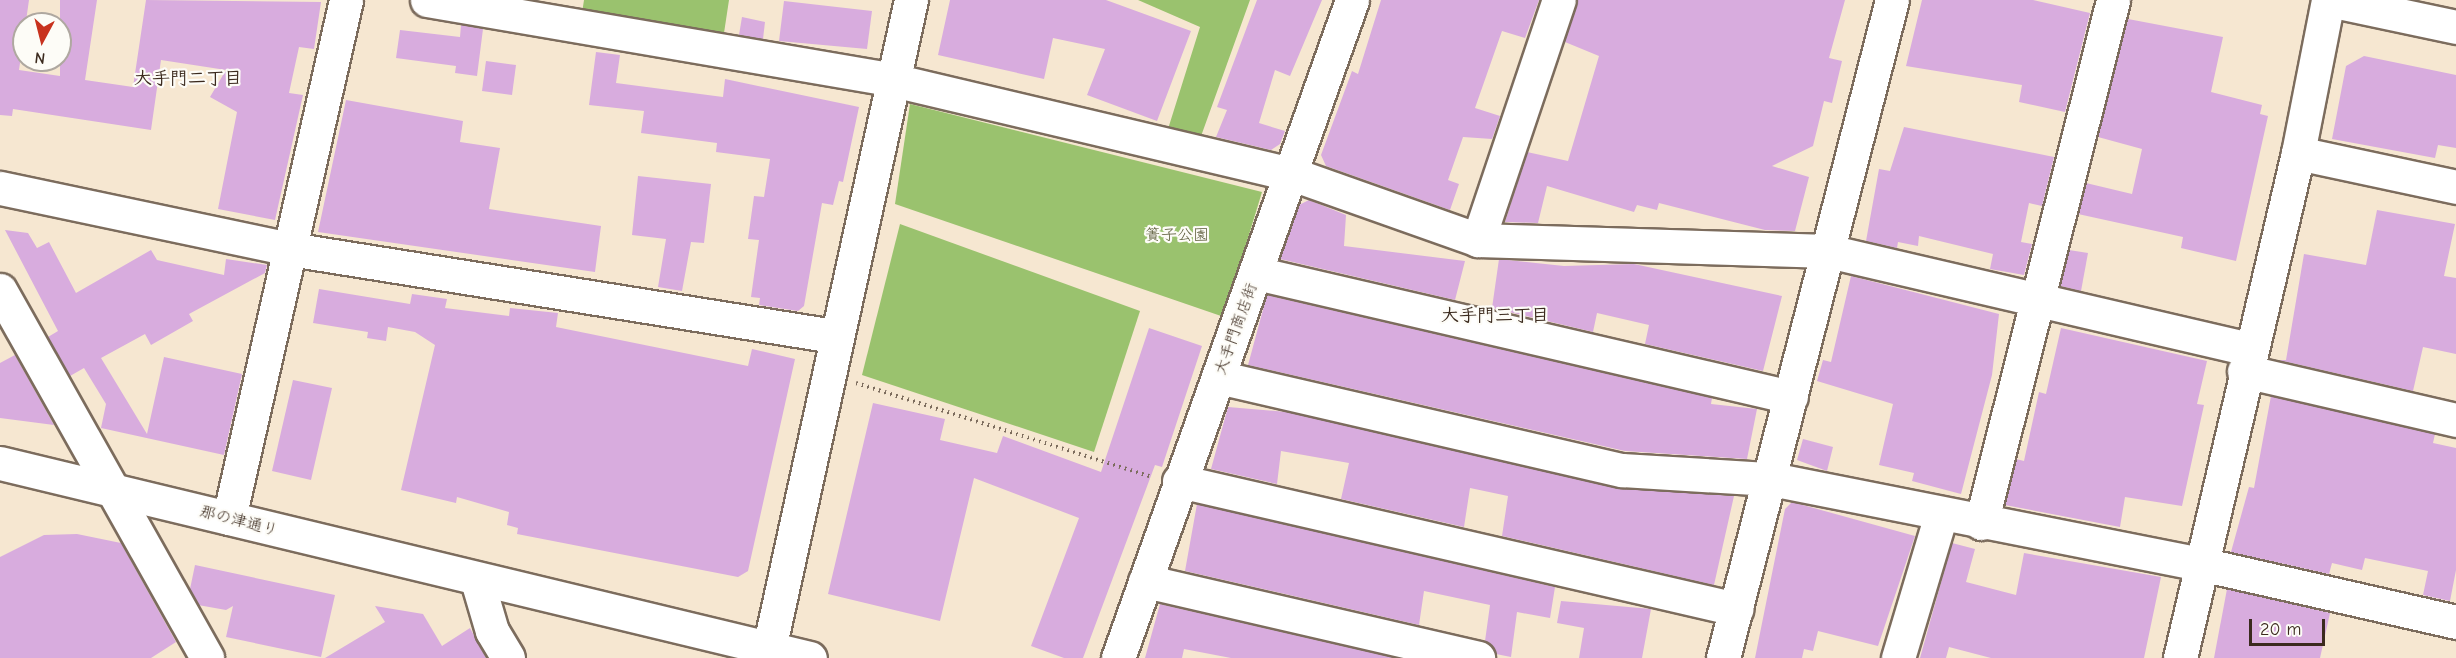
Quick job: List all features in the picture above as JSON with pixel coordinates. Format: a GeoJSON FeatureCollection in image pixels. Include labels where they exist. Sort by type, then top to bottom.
{"type":"FeatureCollection","features":[{"type":"Feature","properties":{"kind":"street"},"geometry":{"type":"LineString","coordinates":[[229,518],[346,0]]}},
{"type":"Feature","properties":{"kind":"street"},"geometry":{"type":"LineString","coordinates":[[427,0],[893,80],[1292,174],[1478,240],[1828,251],[2038,298],[2456,420]]}},
{"type":"Feature","properties":{"kind":"street"},"geometry":{"type":"LineString","coordinates":[[767,653],[834,336],[911,0]]}},
{"type":"Feature","properties":{"kind":"street","name":"大手門商店街"},"geometry":{"type":"LineString","coordinates":[[1118,658],[1145,581],[1173,481],[1218,377],[1352,0]]}},
{"type":"Feature","properties":{"kind":"street"},"geometry":{"type":"LineString","coordinates":[[1478,240],[1559,0]]}},
{"type":"Feature","properties":{"kind":"street"},"geometry":{"type":"LineString","coordinates":[[1723,658],[1771,480],[1892,0]]}},
{"type":"Feature","properties":{"kind":"street"},"geometry":{"type":"LineString","coordinates":[[1981,523],[2113,0]]}},
{"type":"Feature","properties":{"kind":"street"},"geometry":{"type":"LineString","coordinates":[[2180,658],[2247,360],[2298,153],[2328,0],[2456,27]]}},
{"type":"Feature","properties":{"kind":"street"},"geometry":{"type":"LineString","coordinates":[[2298,153],[2456,188]]}},
{"type":"Feature","properties":{"kind":"street"},"geometry":{"type":"LineString","coordinates":[[0,188],[290,249],[834,336]]}},
{"type":"Feature","properties":{"kind":"street"},"geometry":{"type":"LineString","coordinates":[[1256,273],[1791,397]]}},
{"type":"Feature","properties":{"kind":"street"},"geometry":{"type":"LineString","coordinates":[[0,290],[207,658]]}},
{"type":"Feature","properties":{"kind":"street"},"geometry":{"type":"LineString","coordinates":[[1218,377],[1622,470],[1771,480],[1981,523],[2201,564],[2456,622]]}},
{"type":"Feature","properties":{"kind":"street","name":"那の津通り"},"geometry":{"type":"LineString","coordinates":[[0,463],[767,653],[810,658]]}},
{"type":"Feature","properties":{"kind":"street"},"geometry":{"type":"LineString","coordinates":[[1173,481],[1736,609]]}},
{"type":"Feature","properties":{"kind":"street"},"geometry":{"type":"LineString","coordinates":[[1898,658],[1941,514]]}},
{"type":"Feature","properties":{"kind":"street"},"geometry":{"type":"LineString","coordinates":[[477,580],[492,631],[508,658]]}},
{"type":"Feature","properties":{"kind":"street"},"geometry":{"type":"LineString","coordinates":[[1145,581],[1478,658]]}},
{"type":"Feature","properties":{"kind":"path"},"geometry":{"type":"LineString","coordinates":[[846,380],[1173,481]]}},
{"type":"Feature","properties":{"kind":"green space"},"geometry":{"type":"Polygon","coordinates":[[[584,0],[729,0],[724,33],[582,13],[584,0]]]}},
{"type":"Feature","properties":{"kind":"green space"},"geometry":{"type":"Polygon","coordinates":[[[1138,0],[1250,0],[1200,139],[1168,129],[1200,27],[1138,0]]]}},
{"type":"Feature","properties":{"kind":"green space","name":"簀子公園"},"geometry":{"type":"Polygon","coordinates":[[[910,104],[1262,192],[1224,317],[895,204],[910,104]]]}},
{"type":"Feature","properties":{"kind":"green space"},"geometry":{"type":"Polygon","coordinates":[[[900,224],[1140,311],[1094,452],[862,375],[900,224]]]}},
{"type":"Feature","properties":{"kind":"building"},"geometry":{"type":"Polygon","coordinates":[[[0,0],[29,0],[27,12],[12,12],[12,72],[60,76],[60,72],[72,72],[72,12],[60,12],[60,0],[97,0],[85,80],[133,87],[146,0],[321,2],[314,49],[299,47],[289,93],[303,95],[275,220],[218,209],[237,112],[210,97],[226,70],[161,60],[151,130],[13,109],[12,116],[0,115],[0,0]]]}},
{"type":"Feature","properties":{"kind":"building"},"geometry":{"type":"Polygon","coordinates":[[[950,0],[1106,0],[1191,31],[1157,121],[1087,95],[1105,49],[1053,38],[1044,79],[938,55],[950,0]]]}},
{"type":"Feature","properties":{"kind":"building"},"geometry":{"type":"Polygon","coordinates":[[[1257,0],[1322,0],[1290,76],[1275,70],[1259,123],[1285,131],[1280,144],[1271,150],[1216,137],[1227,110],[1217,107],[1257,0]]]}},
{"type":"Feature","properties":{"kind":"building"},"geometry":{"type":"Polygon","coordinates":[[[1381,0],[1539,0],[1525,38],[1502,31],[1475,108],[1500,116],[1492,139],[1463,137],[1448,180],[1459,184],[1450,210],[1326,166],[1321,155],[1352,71],[1358,74],[1381,0]]]}},
{"type":"Feature","properties":{"kind":"building"},"geometry":{"type":"Polygon","coordinates":[[[1577,0],[1845,0],[1829,58],[1842,61],[1832,103],[1824,101],[1813,146],[1772,166],[1809,177],[1795,231],[1765,230],[1659,203],[1657,210],[1637,205],[1634,212],[1547,186],[1538,223],[1505,222],[1527,152],[1568,161],[1599,56],[1565,42],[1577,0]]]}},
{"type":"Feature","properties":{"kind":"building"},"geometry":{"type":"Polygon","coordinates":[[[1922,0],[2033,0],[2090,13],[2065,112],[2019,102],[2022,85],[1906,66],[1922,0]]]}},
{"type":"Feature","properties":{"kind":"building"},"geometry":{"type":"Polygon","coordinates":[[[784,1],[872,11],[867,49],[779,41],[784,1]]]}},
{"type":"Feature","properties":{"kind":"building"},"geometry":{"type":"Polygon","coordinates":[[[742,17],[765,22],[763,39],[739,35],[742,17]]]}},
{"type":"Feature","properties":{"kind":"building"},"geometry":{"type":"Polygon","coordinates":[[[2128,19],[2223,37],[2211,92],[2262,105],[2260,114],[2268,116],[2236,261],[2181,248],[2183,237],[2078,214],[2086,183],[2132,194],[2142,149],[2098,137],[2128,19]]]}},
{"type":"Feature","properties":{"kind":"building"},"geometry":{"type":"Polygon","coordinates":[[[461,25],[483,29],[477,76],[455,73],[456,66],[396,58],[400,30],[460,37],[461,25]]]}},
{"type":"Feature","properties":{"kind":"building"},"geometry":{"type":"Polygon","coordinates":[[[596,52],[620,55],[616,83],[723,97],[725,79],[859,107],[843,182],[839,181],[833,205],[822,203],[804,306],[798,311],[759,305],[760,298],[751,297],[759,240],[748,239],[754,196],[764,197],[770,159],[716,152],[717,143],[641,133],[644,111],[589,105],[596,52]]]}},
{"type":"Feature","properties":{"kind":"building"},"geometry":{"type":"Polygon","coordinates":[[[2364,56],[2456,75],[2456,148],[2438,145],[2435,158],[2332,139],[2346,66],[2364,56]]]}},
{"type":"Feature","properties":{"kind":"building"},"geometry":{"type":"Polygon","coordinates":[[[486,61],[516,65],[512,95],[482,91],[486,61]]]}},
{"type":"Feature","properties":{"kind":"building"},"geometry":{"type":"Polygon","coordinates":[[[346,100],[463,121],[460,142],[500,148],[489,209],[601,226],[595,272],[318,232],[346,100]]]}},
{"type":"Feature","properties":{"kind":"building"},"geometry":{"type":"Polygon","coordinates":[[[1904,127],[2054,157],[2042,206],[2029,203],[2021,242],[2032,244],[2024,275],[1990,269],[1993,254],[1919,236],[1918,246],[1898,242],[1897,248],[1866,241],[1879,169],[1890,171],[1904,127]]]}},
{"type":"Feature","properties":{"kind":"building"},"geometry":{"type":"Polygon","coordinates":[[[638,176],[711,184],[704,243],[691,242],[682,291],[658,287],[666,239],[632,235],[638,176]]]}},
{"type":"Feature","properties":{"kind":"building"},"geometry":{"type":"Polygon","coordinates":[[[1309,200],[1346,215],[1344,246],[1465,261],[1455,300],[1280,259],[1299,205],[1309,200]]]}},
{"type":"Feature","properties":{"kind":"building"},"geometry":{"type":"Polygon","coordinates":[[[2377,210],[2455,224],[2444,276],[2456,278],[2456,354],[2423,347],[2413,391],[2278,360],[2286,360],[2304,254],[2366,265],[2377,210]]]}},
{"type":"Feature","properties":{"kind":"building"},"geometry":{"type":"Polygon","coordinates":[[[5,230],[28,233],[37,248],[49,242],[76,293],[151,250],[157,260],[224,275],[226,259],[267,265],[265,273],[189,314],[193,321],[151,345],[145,334],[101,358],[147,434],[164,357],[242,374],[224,455],[101,428],[106,404],[84,368],[70,376],[48,337],[58,331],[5,230]]]}},
{"type":"Feature","properties":{"kind":"building"},"geometry":{"type":"Polygon","coordinates":[[[2069,250],[2088,253],[2081,291],[2060,286],[2069,250]]]}},
{"type":"Feature","properties":{"kind":"building"},"geometry":{"type":"Polygon","coordinates":[[[1499,259],[1564,266],[1634,264],[1782,296],[1763,371],[1645,344],[1649,325],[1597,313],[1593,332],[1492,308],[1499,259]]]}},
{"type":"Feature","properties":{"kind":"building"},"geometry":{"type":"Polygon","coordinates":[[[1851,276],[1999,314],[1992,375],[1961,494],[1912,481],[1914,473],[1879,465],[1893,404],[1817,381],[1823,360],[1831,362],[1851,276]]]}},
{"type":"Feature","properties":{"kind":"building"},"geometry":{"type":"Polygon","coordinates":[[[319,289],[410,304],[412,294],[447,299],[445,308],[509,316],[510,308],[558,313],[556,327],[748,366],[752,349],[795,359],[748,571],[738,577],[517,534],[518,528],[507,525],[509,512],[457,497],[456,503],[401,490],[435,345],[415,332],[388,327],[386,341],[367,338],[368,332],[313,323],[319,289]]]}},
{"type":"Feature","properties":{"kind":"building"},"geometry":{"type":"Polygon","coordinates":[[[1267,295],[1712,398],[1711,404],[1757,409],[1747,459],[1625,451],[1248,365],[1267,295]]]}},
{"type":"Feature","properties":{"kind":"building"},"geometry":{"type":"Polygon","coordinates":[[[1149,328],[1202,346],[1162,467],[1155,465],[1083,658],[1064,658],[1031,646],[1079,518],[974,478],[940,621],[828,594],[873,403],[945,419],[940,440],[997,453],[1003,436],[1101,472],[1149,328]]]}},
{"type":"Feature","properties":{"kind":"building"},"geometry":{"type":"Polygon","coordinates":[[[2061,328],[2207,361],[2197,404],[2204,405],[2182,506],[2125,497],[2120,527],[2005,505],[2016,459],[2024,461],[2039,392],[2046,394],[2061,328]]]}},
{"type":"Feature","properties":{"kind":"building"},"geometry":{"type":"Polygon","coordinates":[[[15,355],[54,425],[0,418],[0,363],[15,355]]]}},
{"type":"Feature","properties":{"kind":"building"},"geometry":{"type":"Polygon","coordinates":[[[293,380],[332,388],[311,480],[272,471],[293,380]]]}},
{"type":"Feature","properties":{"kind":"building"},"geometry":{"type":"Polygon","coordinates":[[[2271,396],[2435,434],[2433,443],[2456,448],[2456,570],[2450,601],[2423,595],[2428,571],[2365,558],[2362,570],[2332,563],[2329,574],[2231,552],[2249,487],[2254,488],[2271,396]]]}},
{"type":"Feature","properties":{"kind":"building"},"geometry":{"type":"Polygon","coordinates":[[[1228,407],[1287,412],[1618,488],[1734,496],[1714,585],[1502,536],[1508,496],[1470,488],[1464,527],[1341,499],[1349,463],[1281,451],[1277,484],[1211,469],[1228,407]]]}},
{"type":"Feature","properties":{"kind":"building"},"geometry":{"type":"Polygon","coordinates":[[[1803,439],[1833,447],[1827,471],[1797,460],[1803,439]]]}},
{"type":"Feature","properties":{"kind":"building"},"geometry":{"type":"Polygon","coordinates":[[[1792,502],[1915,536],[1878,646],[1818,631],[1813,651],[1804,649],[1802,658],[1755,658],[1785,509],[1792,502]]]}},
{"type":"Feature","properties":{"kind":"building"},"geometry":{"type":"Polygon","coordinates":[[[1197,504],[1555,587],[1550,618],[1517,612],[1511,657],[1496,654],[1485,641],[1490,605],[1424,591],[1419,625],[1185,571],[1197,504]]]}},
{"type":"Feature","properties":{"kind":"building"},"geometry":{"type":"Polygon","coordinates":[[[77,534],[121,543],[176,642],[151,658],[0,658],[0,557],[44,535],[77,534]]]}},
{"type":"Feature","properties":{"kind":"building"},"geometry":{"type":"Polygon","coordinates":[[[1952,543],[1975,549],[1966,582],[2016,595],[2024,553],[2161,577],[2144,658],[1991,658],[1949,647],[1946,658],[1920,658],[1952,543]]]}},
{"type":"Feature","properties":{"kind":"building"},"geometry":{"type":"Polygon","coordinates":[[[195,565],[335,595],[321,657],[226,637],[233,606],[226,610],[198,605],[190,589],[195,565]]]}},
{"type":"Feature","properties":{"kind":"building"},"geometry":{"type":"Polygon","coordinates":[[[2227,589],[2330,613],[2320,658],[2214,658],[2227,589]]]}},
{"type":"Feature","properties":{"kind":"building"},"geometry":{"type":"Polygon","coordinates":[[[1561,601],[1651,609],[1642,658],[1579,658],[1584,628],[1557,623],[1561,601]]]}},
{"type":"Feature","properties":{"kind":"building"},"geometry":{"type":"Polygon","coordinates":[[[1160,604],[1395,658],[1231,658],[1184,649],[1182,658],[1145,658],[1160,604]]]}},
{"type":"Feature","properties":{"kind":"building"},"geometry":{"type":"Polygon","coordinates":[[[375,606],[423,614],[442,646],[470,628],[486,658],[325,658],[385,622],[375,606]]]}},
{"type":"Feature","properties":{"kind":"district","name":"大手門二丁目"},"geometry":{"type":"Point","coordinates":[188,79]}},
{"type":"Feature","properties":{"kind":"district","name":"大手門三丁目"},"geometry":{"type":"Point","coordinates":[1495,316]}}]}
